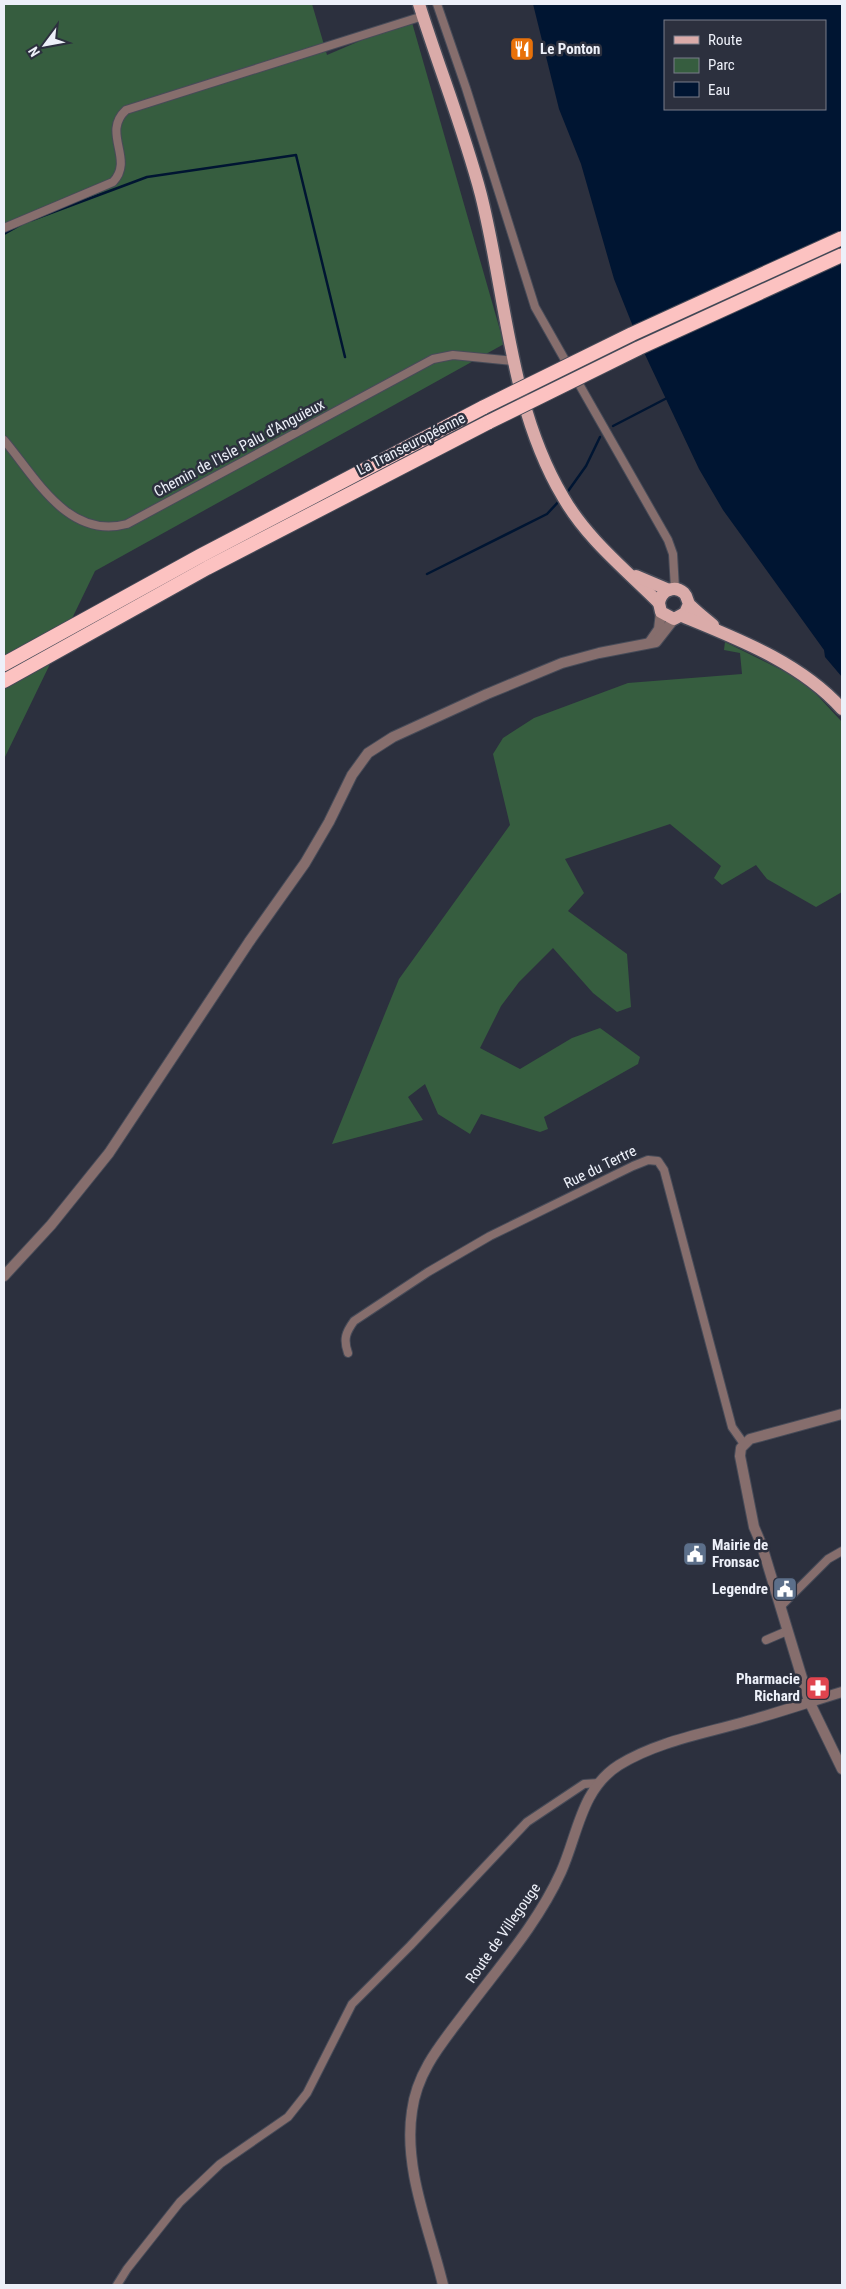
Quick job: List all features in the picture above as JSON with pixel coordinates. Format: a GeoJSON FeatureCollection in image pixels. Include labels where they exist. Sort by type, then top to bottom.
{"type":"FeatureCollection","features":[{"type":"Feature","properties":{"kind":"highway","name":"La Transeuropéenne"},"geometry":{"type":"LineString","coordinates":[[4,664],[200,556],[484,407],[641,330],[842,238]]}},
{"type":"Feature","properties":{"kind":"highway","name":"La Transeuropéenne"},"geometry":{"type":"LineString","coordinates":[[4,681],[207,568],[488,422],[640,348],[842,255]]}},
{"type":"Feature","properties":{"kind":"main road"},"geometry":{"type":"LineString","coordinates":[[421,10],[471,160],[488,232],[514,361],[528,416],[562,496],[585,529],[660,607],[678,618],[723,633],[796,669],[827,692],[842,709]]}},
{"type":"Feature","properties":{"kind":"main road"},"geometry":{"type":"LineString","coordinates":[[629,573],[683,592],[689,604],[723,633]]}},
{"type":"Feature","properties":{"kind":"main road"},"geometry":{"type":"LineString","coordinates":[[660,607],[662,595],[672,589]]}},
{"type":"Feature","properties":{"kind":"main road"},"geometry":{"type":"LineString","coordinates":[[678,618],[689,604]]}},
{"type":"Feature","properties":{"kind":"street"},"geometry":{"type":"LineString","coordinates":[[437,4],[469,97],[535,307],[627,470],[660,523],[673,554],[672,589]]}},
{"type":"Feature","properties":{"kind":"street"},"geometry":{"type":"LineString","coordinates":[[4,228],[113,182],[120,175],[122,166],[115,126],[118,118],[126,110],[421,10]]}},
{"type":"Feature","properties":{"kind":"street","name":"Chemin de l'Isle Palu d’Anguieux"},"geometry":{"type":"LineString","coordinates":[[4,440],[59,507],[70,517],[85,524],[115,528],[127,524],[234,468],[433,358],[453,355],[514,361]]}},
{"type":"Feature","properties":{"kind":"street"},"geometry":{"type":"LineString","coordinates":[[650,643],[659,628],[660,607]]}},
{"type":"Feature","properties":{"kind":"street"},"geometry":{"type":"LineString","coordinates":[[4,1276],[63,1211],[109,1153],[249,942],[305,863],[352,775],[368,754],[403,732],[562,663],[599,653],[650,643],[660,639],[678,618]]}},
{"type":"Feature","properties":{"kind":"street","name":"Rue du Tertre"},"geometry":{"type":"LineString","coordinates":[[348,1353],[345,1344],[346,1332],[354,1321],[428,1272],[490,1236],[633,1166],[648,1160],[658,1161],[664,1170],[732,1427],[744,1444]]}},
{"type":"Feature","properties":{"kind":"street"},"geometry":{"type":"LineString","coordinates":[[842,1414],[758,1436],[744,1444],[740,1456],[754,1526],[762,1546],[809,1702],[842,1769]]}},
{"type":"Feature","properties":{"kind":"street"},"geometry":{"type":"LineString","coordinates":[[780,1607],[828,1559],[842,1551]]}},
{"type":"Feature","properties":{"kind":"street"},"geometry":{"type":"LineString","coordinates":[[766,1640],[787,1631]]}},
{"type":"Feature","properties":{"kind":"street","name":"Route de Villegouge"},"geometry":{"type":"LineString","coordinates":[[443,2285],[418,2192],[411,2148],[411,2113],[415,2093],[428,2061],[525,1933],[545,1900],[561,1872],[588,1798],[599,1782],[619,1765],[651,1750],[842,1692]]}},
{"type":"Feature","properties":{"kind":"street"},"geometry":{"type":"LineString","coordinates":[[117,2285],[127,2269],[180,2202],[220,2164],[288,2118],[307,2094],[352,2004],[410,1946],[527,1822],[584,1784],[599,1782]]}},
{"type":"Feature","properties":{"kind":"green space"},"geometry":{"type":"Polygon","coordinates":[[[4,4],[312,4],[327,55],[411,19],[504,344],[95,571],[4,759],[4,4]]]}},
{"type":"Feature","properties":{"kind":"green space"},"geometry":{"type":"Polygon","coordinates":[[[725,642],[804,681],[842,722],[842,892],[816,907],[767,879],[756,865],[722,885],[714,878],[721,866],[670,824],[565,859],[584,893],[568,911],[627,954],[631,1007],[617,1012],[593,993],[553,948],[519,982],[501,1006],[480,1048],[520,1069],[572,1038],[600,1028],[640,1057],[638,1064],[544,1117],[548,1129],[540,1132],[481,1114],[470,1134],[438,1114],[425,1084],[408,1097],[423,1120],[332,1144],[399,979],[510,825],[493,754],[503,738],[534,718],[628,683],[742,674],[740,653],[724,650],[725,642]]]}},
{"type":"Feature","properties":{"kind":"water"},"geometry":{"type":"Polygon","coordinates":[[[533,4],[842,4],[842,677],[825,657],[824,650],[723,510],[699,469],[640,344],[614,279],[581,164],[559,109],[533,4]]]}},
{"type":"Feature","properties":{"kind":"waterway"},"geometry":{"type":"LineString","coordinates":[[32,220],[147,177],[296,155],[345,357]]}},
{"type":"Feature","properties":{"kind":"waterway"},"geometry":{"type":"LineString","coordinates":[[4,234],[20,225]]}},
{"type":"Feature","properties":{"kind":"waterway"},"geometry":{"type":"LineString","coordinates":[[613,426],[667,398]]}},
{"type":"Feature","properties":{"kind":"waterway"},"geometry":{"type":"LineString","coordinates":[[566,494],[586,466],[600,437]]}},
{"type":"Feature","properties":{"kind":"waterway"},"geometry":{"type":"LineString","coordinates":[[427,574],[547,514],[560,500]]}},
{"type":"Feature","properties":{"kind":"place","name":"Le Ponton"},"geometry":{"type":"Point","coordinates":[522,49]}},
{"type":"Feature","properties":{"kind":"place","name":"Mairie de Fronsac"},"geometry":{"type":"Point","coordinates":[695,1554]}},
{"type":"Feature","properties":{"kind":"place","name":"Legendre"},"geometry":{"type":"Point","coordinates":[785,1589]}},
{"type":"Feature","properties":{"kind":"place","name":"Pharmacie Richard"},"geometry":{"type":"Point","coordinates":[818,1688]}}]}
